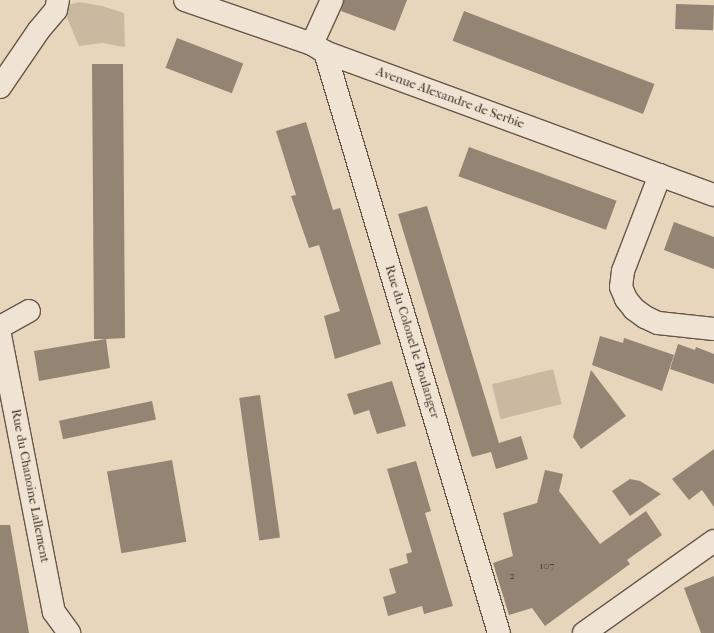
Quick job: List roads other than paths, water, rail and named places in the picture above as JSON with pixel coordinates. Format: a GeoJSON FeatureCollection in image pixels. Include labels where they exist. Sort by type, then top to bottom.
{"type":"FeatureCollection","features":[{"type":"Feature","properties":{"kind":"street"},"geometry":{"type":"LineString","coordinates":[[0,87],[39,30],[56,10],[58,0]]}},
{"type":"Feature","properties":{"kind":"street","name":"Avenue Alexandre de Serbie"},"geometry":{"type":"LineString","coordinates":[[186,0],[714,195]]}},
{"type":"Feature","properties":{"kind":"street"},"geometry":{"type":"LineString","coordinates":[[318,48],[332,0]]}},
{"type":"Feature","properties":{"kind":"street","name":"Rue du Colonel le Boulanger"},"geometry":{"type":"LineString","coordinates":[[318,48],[499,633]]}},
{"type":"Feature","properties":{"kind":"street"},"geometry":{"type":"LineString","coordinates":[[660,175],[623,271],[621,287],[626,299],[634,310],[658,323],[714,329]]}},
{"type":"Feature","properties":{"kind":"street"},"geometry":{"type":"LineString","coordinates":[[0,327],[29,312]]}},
{"type":"Feature","properties":{"kind":"street","name":"Rue du Chanoine Lallement"},"geometry":{"type":"LineString","coordinates":[[0,335],[54,612],[69,633]]}},
{"type":"Feature","properties":{"kind":"street"},"geometry":{"type":"LineString","coordinates":[[584,633],[714,541]]}}]}
